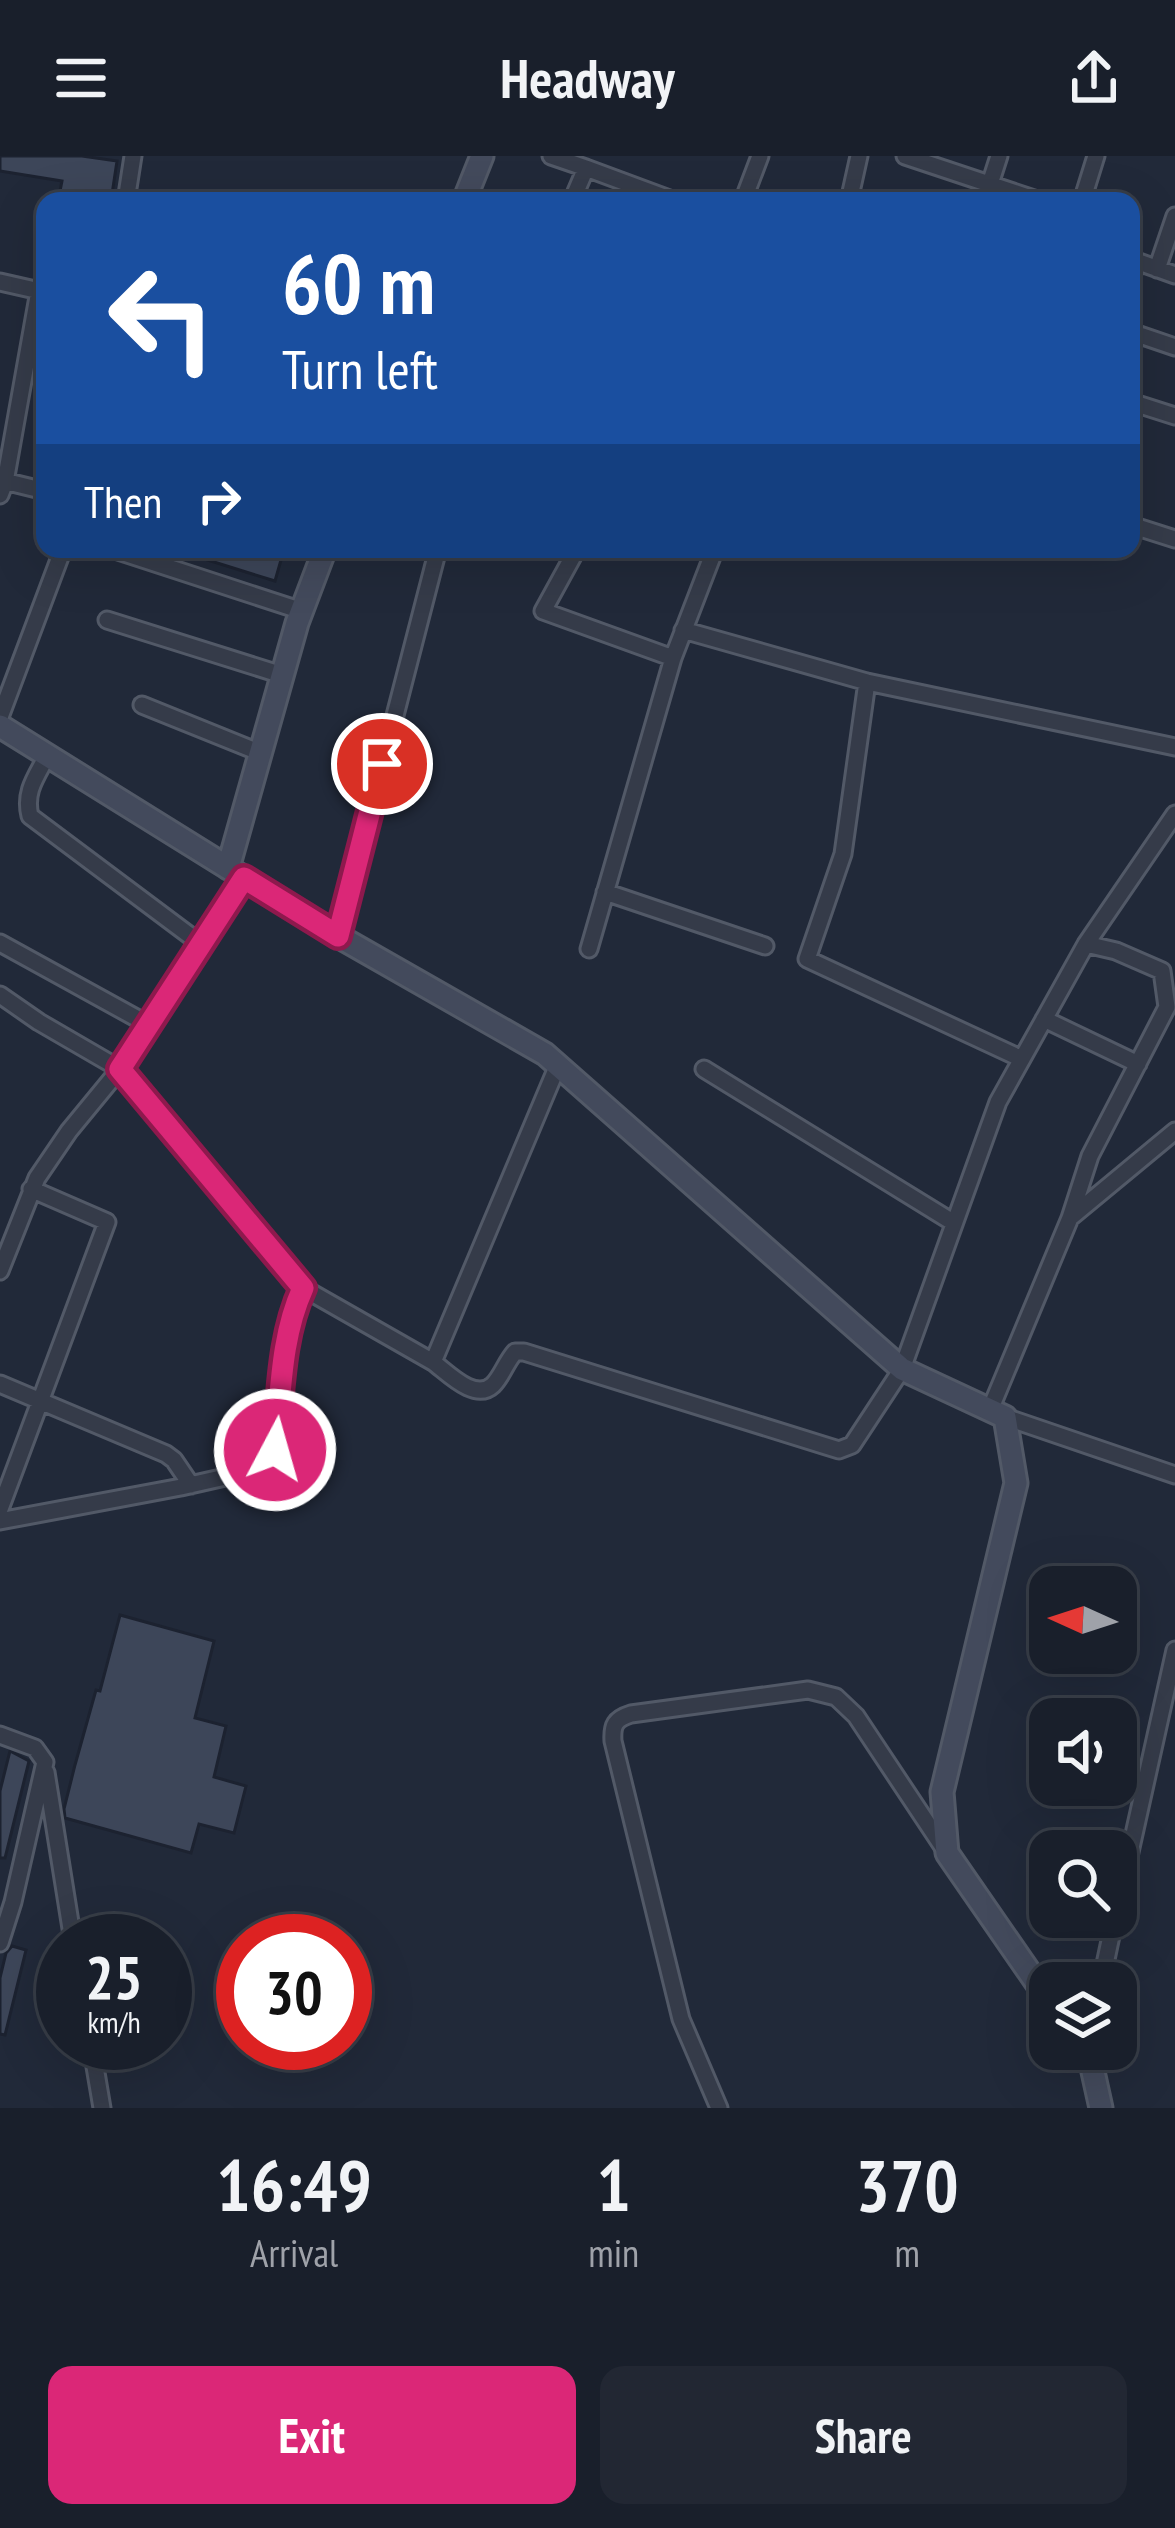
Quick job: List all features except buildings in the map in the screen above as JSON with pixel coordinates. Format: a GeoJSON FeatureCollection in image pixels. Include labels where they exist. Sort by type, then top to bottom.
{"type":"FeatureCollection","features":[{"type":"Feature","properties":{"kind":"street"},"geometry":{"type":"LineString","coordinates":[[127,192],[133,156]]}},
{"type":"Feature","properties":{"kind":"street"},"geometry":{"type":"LineString","coordinates":[[468,192],[482,156]]}},
{"type":"Feature","properties":{"kind":"street"},"geometry":{"type":"LineString","coordinates":[[550,156],[650,192]]}},
{"type":"Feature","properties":{"kind":"street"},"geometry":{"type":"LineString","coordinates":[[746,192],[760,156]]}},
{"type":"Feature","properties":{"kind":"street"},"geometry":{"type":"LineString","coordinates":[[851,192],[859,156]]}},
{"type":"Feature","properties":{"kind":"street"},"geometry":{"type":"LineString","coordinates":[[905,156],[1014,192]]}},
{"type":"Feature","properties":{"kind":"street"},"geometry":{"type":"LineString","coordinates":[[990,184],[999,156]]}},
{"type":"Feature","properties":{"kind":"street"},"geometry":{"type":"LineString","coordinates":[[1085,192],[1096,156]]}},
{"type":"Feature","properties":{"kind":"street"},"geometry":{"type":"LineString","coordinates":[[576,192],[586,168]]}},
{"type":"Feature","properties":{"kind":"street"},"geometry":{"type":"LineString","coordinates":[[1157,269],[1175,215]]}},
{"type":"Feature","properties":{"kind":"street"},"geometry":{"type":"LineString","coordinates":[[1140,263],[1175,275]]}},
{"type":"Feature","properties":{"kind":"street"},"geometry":{"type":"LineString","coordinates":[[0,282],[36,290]]}},
{"type":"Feature","properties":{"kind":"street"},"geometry":{"type":"LineString","coordinates":[[36,320],[2,486],[36,490]]}},
{"type":"Feature","properties":{"kind":"street"},"geometry":{"type":"LineString","coordinates":[[1140,335],[1175,347]]}},
{"type":"Feature","properties":{"kind":"street"},"geometry":{"type":"LineString","coordinates":[[1140,404],[1175,416]]}},
{"type":"Feature","properties":{"kind":"street"},"geometry":{"type":"LineString","coordinates":[[1140,528],[1175,539]]}},
{"type":"Feature","properties":{"kind":"street"},"geometry":{"type":"LineString","coordinates":[[0,717],[59,558]]}},
{"type":"Feature","properties":{"kind":"street"},"geometry":{"type":"LineString","coordinates":[[140,558],[302,611]]}},
{"type":"Feature","properties":{"kind":"street"},"geometry":{"type":"LineString","coordinates":[[0,1271],[31,1190],[149,1025],[201,944],[236,873],[261,753],[322,558]]}},
{"type":"Feature","properties":{"kind":"street"},"geometry":{"type":"LineString","coordinates":[[338,936],[436,558]]}},
{"type":"Feature","properties":{"kind":"street"},"geometry":{"type":"LineString","coordinates":[[573,558],[543,611],[673,658]]}},
{"type":"Feature","properties":{"kind":"street"},"geometry":{"type":"LineString","coordinates":[[590,949],[673,658],[712,558]]}},
{"type":"Feature","properties":{"kind":"street"},"geometry":{"type":"LineString","coordinates":[[107,620],[283,675]]}},
{"type":"Feature","properties":{"kind":"street"},"geometry":{"type":"LineString","coordinates":[[683,630],[867,682],[1175,747]]}},
{"type":"Feature","properties":{"kind":"street"},"geometry":{"type":"LineString","coordinates":[[867,682],[843,854],[807,959],[1022,1059]]}},
{"type":"Feature","properties":{"kind":"street"},"geometry":{"type":"LineString","coordinates":[[142,705],[261,753]]}},
{"type":"Feature","properties":{"kind":"street"},"geometry":{"type":"LineString","coordinates":[[0,726],[338,936],[545,1054],[902,1369],[997,1414],[1175,1475]]}},
{"type":"Feature","properties":{"kind":"street"},"geometry":{"type":"LineString","coordinates":[[47,756],[28,789],[30,816],[201,944]]}},
{"type":"Feature","properties":{"kind":"street"},"geometry":{"type":"LineString","coordinates":[[0,995],[120,1069],[303,1288],[434,1362],[472,1390],[494,1384],[509,1358],[524,1352],[839,1450],[852,1445],[902,1369],[998,1102],[1086,944],[1175,814]]}},
{"type":"Feature","properties":{"kind":"street"},"geometry":{"type":"LineString","coordinates":[[605,892],[765,946]]}},
{"type":"Feature","properties":{"kind":"street"},"geometry":{"type":"LineString","coordinates":[[0,943],[149,1025]]}},
{"type":"Feature","properties":{"kind":"street"},"geometry":{"type":"LineString","coordinates":[[947,1852],[942,1792],[1016,1483],[997,1414],[1090,1156],[1167,1007],[1162,971],[1086,944]]}},
{"type":"Feature","properties":{"kind":"street"},"geometry":{"type":"LineString","coordinates":[[1044,1018],[1138,1064]]}},
{"type":"Feature","properties":{"kind":"street"},"geometry":{"type":"LineString","coordinates":[[434,1362],[558,1066]]}},
{"type":"Feature","properties":{"kind":"street"},"geometry":{"type":"LineString","coordinates":[[704,1069],[954,1222]]}},
{"type":"Feature","properties":{"kind":"street"},"geometry":{"type":"LineString","coordinates":[[1070,1218],[1175,1131]]}},
{"type":"Feature","properties":{"kind":"street"},"geometry":{"type":"LineString","coordinates":[[0,1509],[107,1222],[31,1190]]}},
{"type":"Feature","properties":{"kind":"street"},"geometry":{"type":"LineString","coordinates":[[0,1521],[190,1485],[252,1471],[266,1463],[275,1450],[287,1334],[303,1288]]}},
{"type":"Feature","properties":{"kind":"street"},"geometry":{"type":"LineString","coordinates":[[0,1384],[166,1454],[190,1485]]}},
{"type":"Feature","properties":{"kind":"street"},"geometry":{"type":"LineString","coordinates":[[1135,1830],[1175,1650]]}},
{"type":"Feature","properties":{"kind":"street"},"geometry":{"type":"LineString","coordinates":[[719,2108],[681,2019],[613,1742],[612,1727],[619,1718],[808,1690],[836,1696],[856,1716],[1029,1971]]}},
{"type":"Feature","properties":{"kind":"street"},"geometry":{"type":"LineString","coordinates":[[0,1735],[35,1748],[45,1762],[69,1914]]}},
{"type":"Feature","properties":{"kind":"street"},"geometry":{"type":"LineString","coordinates":[[0,1942],[45,1762]]}},
{"type":"Feature","properties":{"kind":"street"},"geometry":{"type":"LineString","coordinates":[[96,2070],[102,2108]]}},
{"type":"Feature","properties":{"kind":"street"},"geometry":{"type":"LineString","coordinates":[[1093,2070],[1101,2108]]}},
{"type":"Feature","properties":{"kind":"route"},"geometry":{"type":"LineString","coordinates":[[275,1450],[287,1334],[303,1288],[120,1069],[244,878],[338,936],[382,764]]}}]}
